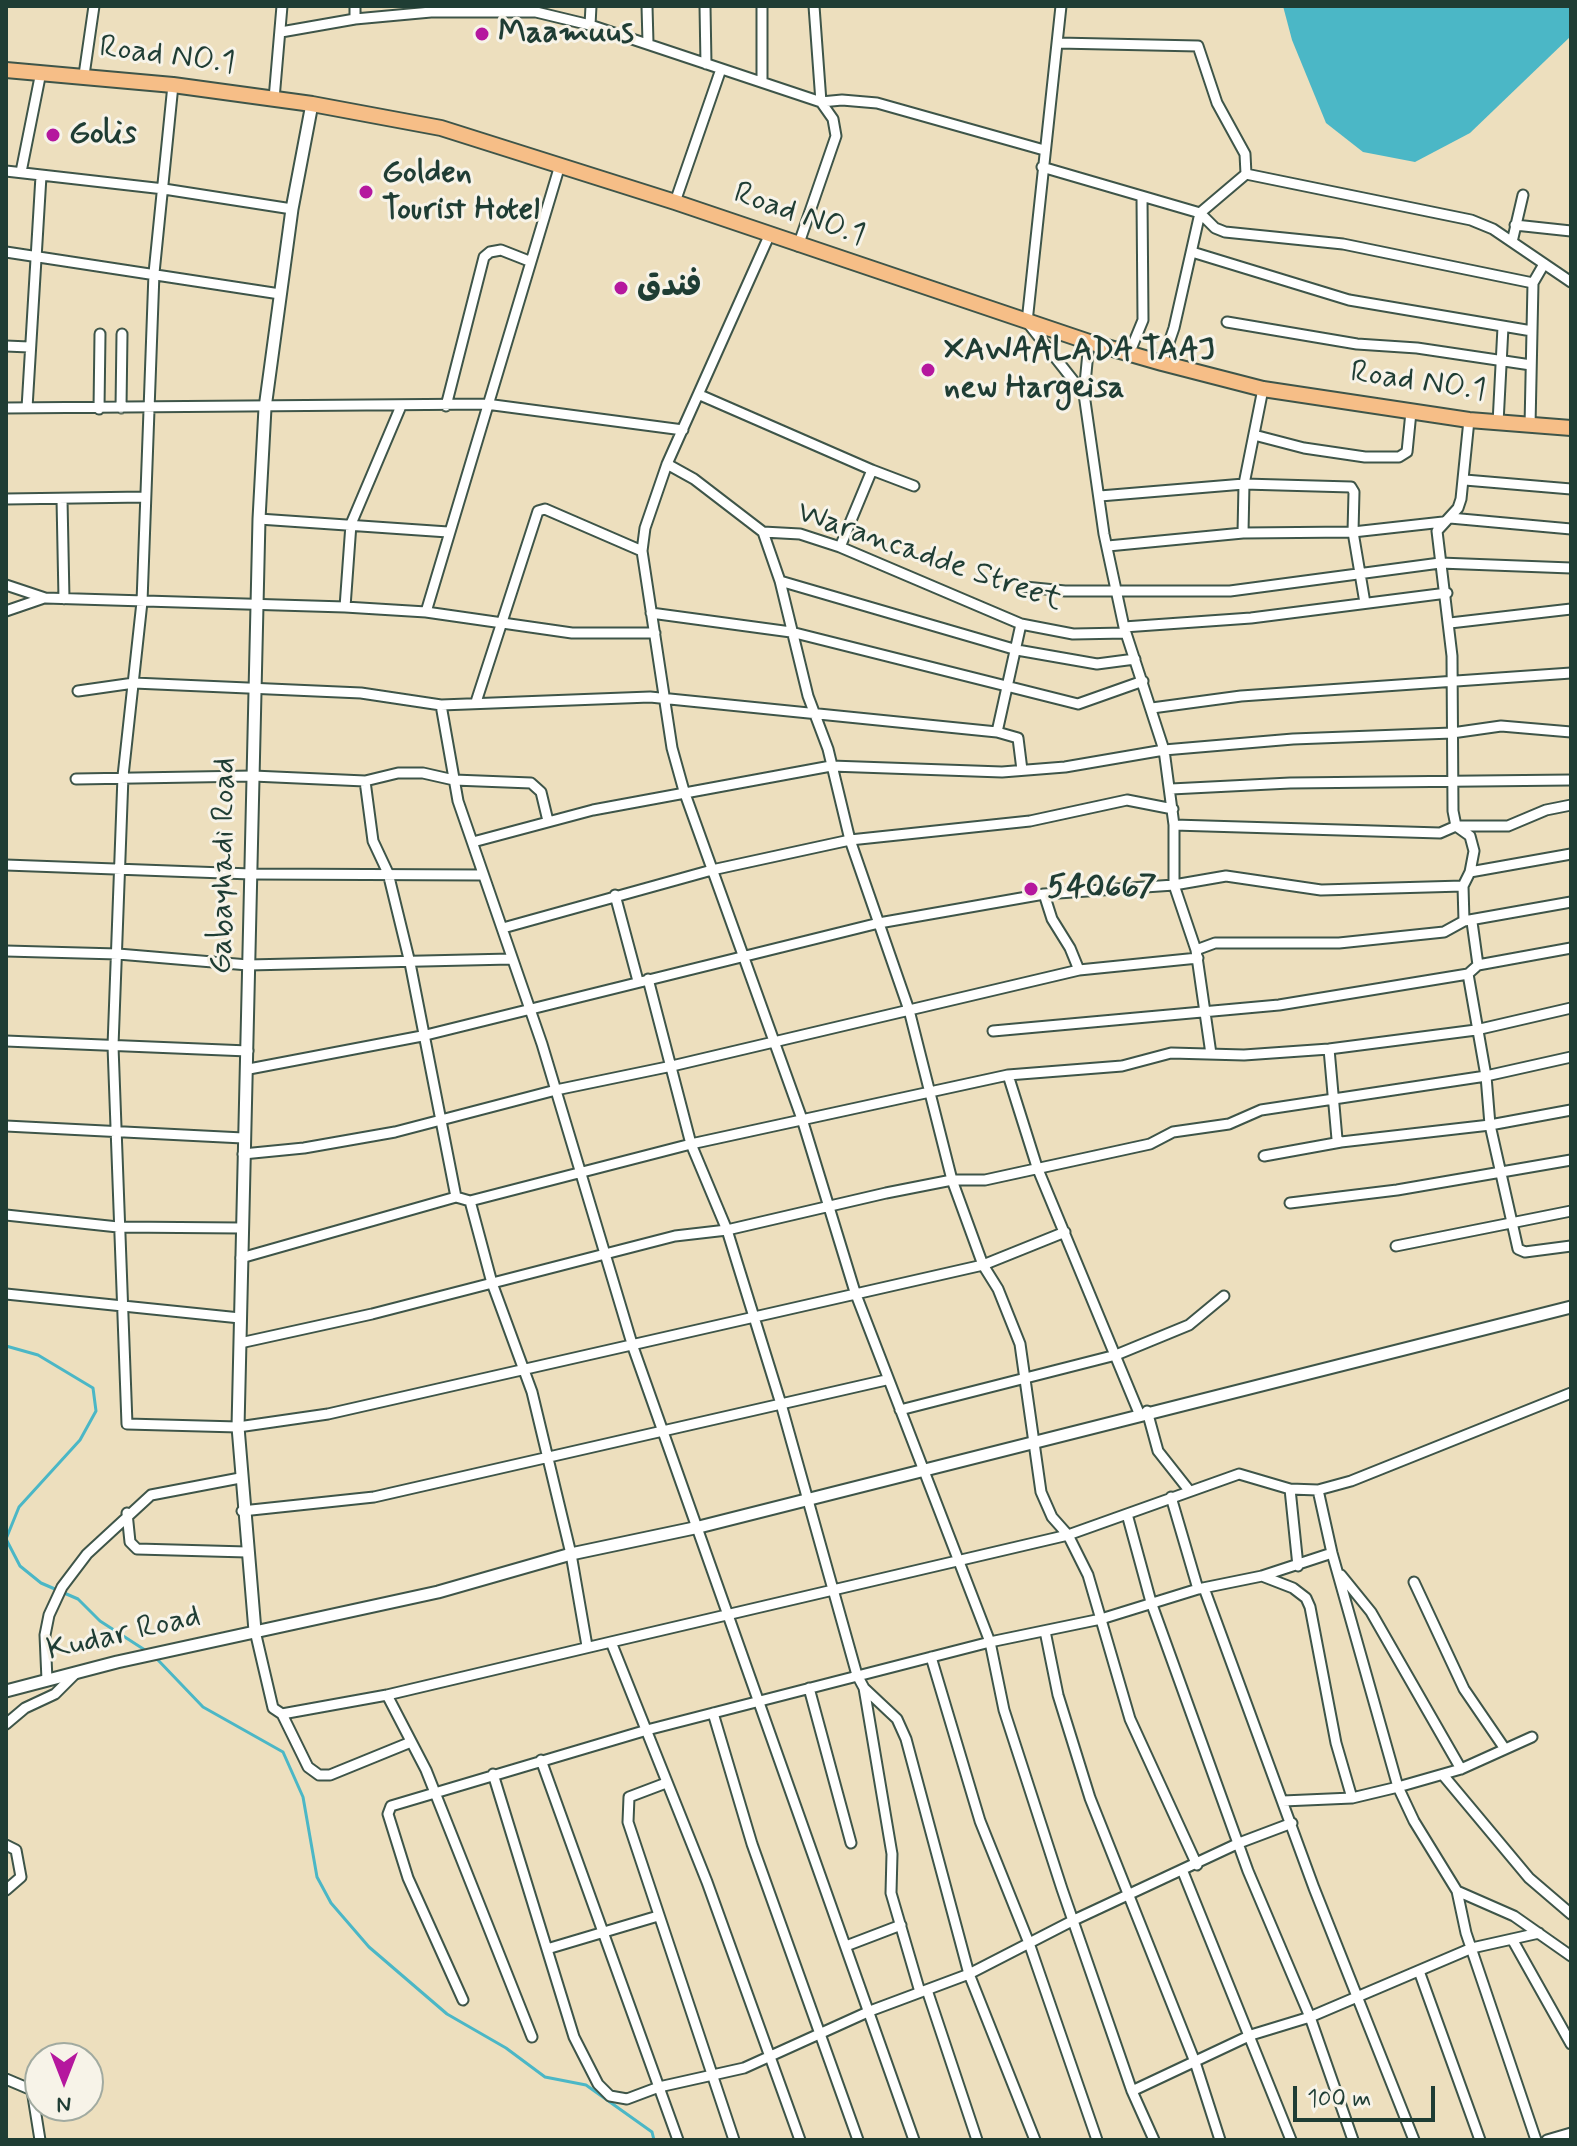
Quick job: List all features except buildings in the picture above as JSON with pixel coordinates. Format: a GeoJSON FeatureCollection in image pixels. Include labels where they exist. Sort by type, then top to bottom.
{"type":"FeatureCollection","features":[{"type":"Feature","properties":{"kind":"highway","name":"Road NO.1"},"geometry":{"type":"LineString","coordinates":[[6,70],[173,85],[312,104],[441,128],[675,202],[1027,322],[1162,363],[1263,389],[1469,420],[1571,428]]}},
{"type":"Feature","properties":{"kind":"street"},"geometry":{"type":"LineString","coordinates":[[84,75],[94,6]]}},
{"type":"Feature","properties":{"kind":"street"},"geometry":{"type":"LineString","coordinates":[[274,99],[282,6]]}},
{"type":"Feature","properties":{"kind":"street"},"geometry":{"type":"LineString","coordinates":[[355,6],[355,19]]}},
{"type":"Feature","properties":{"kind":"street"},"geometry":{"type":"LineString","coordinates":[[590,25],[591,6]]}},
{"type":"Feature","properties":{"kind":"street"},"geometry":{"type":"LineString","coordinates":[[647,6],[648,43]]}},
{"type":"Feature","properties":{"kind":"street"},"geometry":{"type":"LineString","coordinates":[[705,6],[706,64]]}},
{"type":"Feature","properties":{"kind":"street"},"geometry":{"type":"LineString","coordinates":[[762,6],[762,82]]}},
{"type":"Feature","properties":{"kind":"street"},"geometry":{"type":"LineString","coordinates":[[798,246],[836,136],[833,119],[821,102],[814,6]]}},
{"type":"Feature","properties":{"kind":"street"},"geometry":{"type":"LineString","coordinates":[[1061,6],[1027,322],[1084,394]]}},
{"type":"Feature","properties":{"kind":"street"},"geometry":{"type":"LineString","coordinates":[[281,32],[431,9],[536,9],[648,43],[821,102],[877,103],[1044,150]]}},
{"type":"Feature","properties":{"kind":"street"},"geometry":{"type":"LineString","coordinates":[[1058,43],[1198,46],[1217,103],[1245,154],[1246,174]]}},
{"type":"Feature","properties":{"kind":"street"},"geometry":{"type":"LineString","coordinates":[[675,202],[721,69]]}},
{"type":"Feature","properties":{"kind":"street"},"geometry":{"type":"LineString","coordinates":[[21,172],[41,72]]}},
{"type":"Feature","properties":{"kind":"street"},"geometry":{"type":"LineString","coordinates":[[173,85],[154,273],[142,602],[123,776],[119,867],[113,1132],[127,1424],[238,1427],[328,1414],[754,1320],[855,1292],[983,1265],[1065,1232]]}},
{"type":"Feature","properties":{"kind":"street","name":"Gabayhadi Road"},"geometry":{"type":"LineString","coordinates":[[255,1631],[242,1511],[238,1427],[243,1138],[249,1069],[248,965],[259,519],[265,408],[292,209],[312,104]]}},
{"type":"Feature","properties":{"kind":"street"},"geometry":{"type":"LineString","coordinates":[[426,612],[560,165]]}},
{"type":"Feature","properties":{"kind":"street"},"geometry":{"type":"LineString","coordinates":[[1042,167],[1200,213],[1215,228],[1225,232],[1343,244],[1533,283]]}},
{"type":"Feature","properties":{"kind":"street"},"geometry":{"type":"LineString","coordinates":[[6,171],[164,189],[292,209]]}},
{"type":"Feature","properties":{"kind":"street"},"geometry":{"type":"LineString","coordinates":[[1162,363],[1200,213],[1246,174]]}},
{"type":"Feature","properties":{"kind":"street"},"geometry":{"type":"LineString","coordinates":[[1246,174],[1471,220],[1512,242],[1571,282]]}},
{"type":"Feature","properties":{"kind":"street"},"geometry":{"type":"LineString","coordinates":[[27,408],[41,176]]}},
{"type":"Feature","properties":{"kind":"street"},"geometry":{"type":"LineString","coordinates":[[1512,242],[1523,195]]}},
{"type":"Feature","properties":{"kind":"street"},"geometry":{"type":"LineString","coordinates":[[1129,354],[1143,320],[1142,197]]}},
{"type":"Feature","properties":{"kind":"street"},"geometry":{"type":"LineString","coordinates":[[1515,225],[1571,231]]}},
{"type":"Feature","properties":{"kind":"street"},"geometry":{"type":"LineString","coordinates":[[769,236],[651,506],[642,551],[664,699],[684,791],[802,1119],[826,1208],[886,1380],[925,1469],[990,1642],[1004,1710],[1132,2091],[1154,2140]]}},
{"type":"Feature","properties":{"kind":"street"},"geometry":{"type":"LineString","coordinates":[[446,406],[484,257],[501,250],[529,261]]}},
{"type":"Feature","properties":{"kind":"street"},"geometry":{"type":"LineString","coordinates":[[6,252],[280,294]]}},
{"type":"Feature","properties":{"kind":"street"},"geometry":{"type":"LineString","coordinates":[[1192,252],[1349,300],[1532,331]]}},
{"type":"Feature","properties":{"kind":"street"},"geometry":{"type":"LineString","coordinates":[[1530,426],[1533,283],[1544,264]]}},
{"type":"Feature","properties":{"kind":"street"},"geometry":{"type":"LineString","coordinates":[[1558,271],[1571,271]]}},
{"type":"Feature","properties":{"kind":"street"},"geometry":{"type":"LineString","coordinates":[[1227,322],[1357,344],[1531,365]]}},
{"type":"Feature","properties":{"kind":"street"},"geometry":{"type":"LineString","coordinates":[[1498,423],[1503,327]]}},
{"type":"Feature","properties":{"kind":"street"},"geometry":{"type":"LineString","coordinates":[[99,409],[100,334]]}},
{"type":"Feature","properties":{"kind":"street"},"geometry":{"type":"LineString","coordinates":[[121,408],[122,334]]}},
{"type":"Feature","properties":{"kind":"street"},"geometry":{"type":"LineString","coordinates":[[1089,342],[1084,394],[1115,591],[1164,750],[1173,809],[1174,885],[1197,954],[1211,1054]]}},
{"type":"Feature","properties":{"kind":"street"},"geometry":{"type":"LineString","coordinates":[[6,346],[29,347]]}},
{"type":"Feature","properties":{"kind":"street"},"geometry":{"type":"LineString","coordinates":[[1243,533],[1244,484],[1263,389]]}},
{"type":"Feature","properties":{"kind":"street"},"geometry":{"type":"LineString","coordinates":[[700,395],[914,486]]}},
{"type":"Feature","properties":{"kind":"street"},"geometry":{"type":"LineString","coordinates":[[6,408],[486,404],[683,430]]}},
{"type":"Feature","properties":{"kind":"street"},"geometry":{"type":"LineString","coordinates":[[345,607],[351,524],[401,406]]}},
{"type":"Feature","properties":{"kind":"street"},"geometry":{"type":"LineString","coordinates":[[1254,435],[1304,448],[1365,457],[1399,457],[1407,452],[1411,412]]}},
{"type":"Feature","properties":{"kind":"street"},"geometry":{"type":"LineString","coordinates":[[1469,420],[1465,480],[1458,508],[1437,531],[1450,623],[1456,826],[1473,840],[1474,857],[1463,886],[1478,965]]}},
{"type":"Feature","properties":{"kind":"street"},"geometry":{"type":"LineString","coordinates":[[667,464],[694,479],[763,532],[780,581],[791,632],[850,840],[909,1010],[952,1180],[983,1265],[1010,1317],[1027,1376],[1033,1444],[1046,1505],[1058,1527],[1068,1535],[1088,1575],[1130,1719],[1197,1865]]}},
{"type":"Feature","properties":{"kind":"street"},"geometry":{"type":"LineString","coordinates":[[840,547],[872,470]]}},
{"type":"Feature","properties":{"kind":"street"},"geometry":{"type":"LineString","coordinates":[[1465,480],[1571,489]]}},
{"type":"Feature","properties":{"kind":"street"},"geometry":{"type":"LineString","coordinates":[[1100,496],[1244,484],[1351,487],[1354,492],[1353,532],[1365,603]]}},
{"type":"Feature","properties":{"kind":"street"},"geometry":{"type":"LineString","coordinates":[[6,499],[145,497]]}},
{"type":"Feature","properties":{"kind":"street"},"geometry":{"type":"LineString","coordinates":[[62,499],[64,599]]}},
{"type":"Feature","properties":{"kind":"street"},"geometry":{"type":"LineString","coordinates":[[476,702],[541,510],[642,551]]}},
{"type":"Feature","properties":{"kind":"street"},"geometry":{"type":"LineString","coordinates":[[259,519],[448,532]]}},
{"type":"Feature","properties":{"kind":"street"},"geometry":{"type":"LineString","coordinates":[[1108,546],[1243,533],[1353,532],[1447,520],[1571,529]]}},
{"type":"Feature","properties":{"kind":"street","name":"Warancadde Street"},"geometry":{"type":"LineString","coordinates":[[763,532],[800,534],[840,547],[1021,624],[1073,634],[1251,618],[1447,593]]}},
{"type":"Feature","properties":{"kind":"street"},"geometry":{"type":"LineString","coordinates":[[1025,587],[1230,591],[1440,563],[1571,568]]}},
{"type":"Feature","properties":{"kind":"street"},"geometry":{"type":"LineString","coordinates":[[780,581],[1017,650],[1097,664],[1135,659]]}},
{"type":"Feature","properties":{"kind":"street"},"geometry":{"type":"LineString","coordinates":[[6,585],[45,598],[345,607],[426,612],[572,633],[655,633]]}},
{"type":"Feature","properties":{"kind":"street"},"geometry":{"type":"LineString","coordinates":[[6,611],[45,598]]}},
{"type":"Feature","properties":{"kind":"street"},"geometry":{"type":"LineString","coordinates":[[1450,623],[1571,609]]}},
{"type":"Feature","properties":{"kind":"street"},"geometry":{"type":"LineString","coordinates":[[651,613],[791,632],[1078,704],[1143,681]]}},
{"type":"Feature","properties":{"kind":"street"},"geometry":{"type":"LineString","coordinates":[[997,732],[1021,624]]}},
{"type":"Feature","properties":{"kind":"street"},"geometry":{"type":"LineString","coordinates":[[1152,708],[1241,696],[1571,673]]}},
{"type":"Feature","properties":{"kind":"street"},"geometry":{"type":"LineString","coordinates":[[78,691],[134,683],[361,693],[441,705],[664,699],[997,732],[1018,738],[1022,770]]}},
{"type":"Feature","properties":{"kind":"street"},"geometry":{"type":"LineString","coordinates":[[441,705],[454,780],[482,875],[530,1007],[633,1347],[914,2140]]}},
{"type":"Feature","properties":{"kind":"street"},"geometry":{"type":"LineString","coordinates":[[473,842],[548,821],[684,791],[831,766],[967,773],[1065,767],[1164,750],[1293,739],[1452,733],[1501,726],[1571,732]]}},
{"type":"Feature","properties":{"kind":"street"},"geometry":{"type":"LineString","coordinates":[[76,779],[253,776],[365,781],[410,772],[454,780],[538,786],[548,821]]}},
{"type":"Feature","properties":{"kind":"street"},"geometry":{"type":"LineString","coordinates":[[1171,789],[1453,780],[1571,780]]}},
{"type":"Feature","properties":{"kind":"street"},"geometry":{"type":"LineString","coordinates":[[365,781],[373,841],[388,873],[410,963],[422,1036],[443,1118],[456,1197]]}},
{"type":"Feature","properties":{"kind":"street"},"geometry":{"type":"LineString","coordinates":[[503,928],[712,870],[850,840],[1030,821],[1127,800],[1173,809]]}},
{"type":"Feature","properties":{"kind":"street"},"geometry":{"type":"LineString","coordinates":[[1174,825],[1440,833],[1456,826],[1508,826],[1546,810],[1571,805]]}},
{"type":"Feature","properties":{"kind":"street"},"geometry":{"type":"LineString","coordinates":[[1470,872],[1571,854]]}},
{"type":"Feature","properties":{"kind":"street"},"geometry":{"type":"LineString","coordinates":[[6,865],[251,874],[482,875]]}},
{"type":"Feature","properties":{"kind":"street"},"geometry":{"type":"LineString","coordinates":[[249,1069],[422,1036],[879,923],[1044,894],[1174,885],[1226,876],[1321,890],[1463,886]]}},
{"type":"Feature","properties":{"kind":"street"},"geometry":{"type":"LineString","coordinates":[[1044,894],[1052,919],[1079,970]]}},
{"type":"Feature","properties":{"kind":"street"},"geometry":{"type":"LineString","coordinates":[[615,895],[672,1066],[691,1144],[727,1230],[781,1404],[857,1675],[864,1688],[892,1854],[891,1893],[977,2140]]}},
{"type":"Feature","properties":{"kind":"street"},"geometry":{"type":"LineString","coordinates":[[243,1154],[361,1139],[556,1090],[672,1066],[1079,970],[1197,954],[1215,943],[1339,943],[1444,932],[1468,921],[1571,902]]}},
{"type":"Feature","properties":{"kind":"street"},"geometry":{"type":"LineString","coordinates":[[993,1031],[1279,1005],[1468,974],[1478,965],[1571,948]]}},
{"type":"Feature","properties":{"kind":"street"},"geometry":{"type":"LineString","coordinates":[[6,951],[118,954],[248,965],[511,959]]}},
{"type":"Feature","properties":{"kind":"street"},"geometry":{"type":"LineString","coordinates":[[1468,974],[1486,1076],[1490,1125],[1511,1224],[1521,1252],[1571,1246]]}},
{"type":"Feature","properties":{"kind":"street"},"geometry":{"type":"LineString","coordinates":[[241,1258],[456,1197],[470,1201],[691,1144],[1008,1075],[1122,1066],[1168,1053],[1329,1049],[1476,1030],[1571,1008]]}},
{"type":"Feature","properties":{"kind":"street"},"geometry":{"type":"LineString","coordinates":[[6,1041],[248,1051]]}},
{"type":"Feature","properties":{"kind":"street"},"geometry":{"type":"LineString","coordinates":[[1329,1049],[1337,1139],[1341,1142]]}},
{"type":"Feature","properties":{"kind":"street"},"geometry":{"type":"LineString","coordinates":[[240,1343],[675,1236],[727,1230],[952,1180],[985,1180],[1150,1144],[1173,1132],[1229,1124],[1261,1110],[1486,1076],[1571,1057]]}},
{"type":"Feature","properties":{"kind":"street"},"geometry":{"type":"LineString","coordinates":[[1008,1075],[1037,1167],[1116,1355],[1158,1451],[1188,1489]]}},
{"type":"Feature","properties":{"kind":"street"},"geometry":{"type":"LineString","coordinates":[[1264,1156],[1341,1142],[1490,1125],[1571,1110]]}},
{"type":"Feature","properties":{"kind":"street"},"geometry":{"type":"LineString","coordinates":[[6,1126],[243,1138]]}},
{"type":"Feature","properties":{"kind":"street"},"geometry":{"type":"LineString","coordinates":[[1290,1203],[1571,1160]]}},
{"type":"Feature","properties":{"kind":"street"},"geometry":{"type":"LineString","coordinates":[[470,1201],[492,1283],[524,1370],[548,1458],[571,1554],[587,1646]]}},
{"type":"Feature","properties":{"kind":"street"},"geometry":{"type":"LineString","coordinates":[[1396,1246],[1571,1211]]}},
{"type":"Feature","properties":{"kind":"street"},"geometry":{"type":"LineString","coordinates":[[6,1215],[118,1227],[241,1228]]}},
{"type":"Feature","properties":{"kind":"street"},"geometry":{"type":"LineString","coordinates":[[6,1294],[121,1309],[240,1318]]}},
{"type":"Feature","properties":{"kind":"street"},"geometry":{"type":"LineString","coordinates":[[900,1410],[1116,1355],[1189,1325],[1224,1296]]}},
{"type":"Feature","properties":{"kind":"street","name":"Kudar Road"},"geometry":{"type":"LineString","coordinates":[[6,1691],[255,1631],[438,1592],[571,1554],[699,1527],[1033,1444],[1143,1412],[1571,1307]]}},
{"type":"Feature","properties":{"kind":"street"},"geometry":{"type":"LineString","coordinates":[[242,1511],[374,1497],[886,1380]]}},
{"type":"Feature","properties":{"kind":"street"},"geometry":{"type":"LineString","coordinates":[[282,1714],[387,1695],[1068,1535],[1188,1489],[1239,1474],[1290,1489],[1318,1490],[1351,1481],[1571,1393]]}},
{"type":"Feature","properties":{"kind":"street"},"geometry":{"type":"LineString","coordinates":[[47,1680],[45,1635],[62,1587],[127,1513],[151,1495],[240,1478]]}},
{"type":"Feature","properties":{"kind":"street"},"geometry":{"type":"LineString","coordinates":[[1290,1489],[1298,1566]]}},
{"type":"Feature","properties":{"kind":"street"},"geometry":{"type":"LineString","coordinates":[[1318,1490],[1332,1553],[1398,1787],[1414,1821],[1457,1891],[1472,1948],[1536,2140]]}},
{"type":"Feature","properties":{"kind":"street"},"geometry":{"type":"LineString","coordinates":[[1171,1497],[1201,1589],[1314,1888],[1414,2140]]}},
{"type":"Feature","properties":{"kind":"street"},"geometry":{"type":"LineString","coordinates":[[127,1513],[130,1542],[137,1549],[247,1552]]}},
{"type":"Feature","properties":{"kind":"street"},"geometry":{"type":"LineString","coordinates":[[1127,1514],[1151,1602],[1239,1843],[1310,2017],[1353,2140]]}},
{"type":"Feature","properties":{"kind":"street"},"geometry":{"type":"LineString","coordinates":[[463,2000],[408,1878],[388,1814],[391,1806],[647,1730],[990,1642],[1101,1619],[1151,1602],[1298,1566],[1332,1553]]}},
{"type":"Feature","properties":{"kind":"street"},"geometry":{"type":"LineString","coordinates":[[1339,1574],[1371,1612],[1461,1769]]}},
{"type":"Feature","properties":{"kind":"street"},"geometry":{"type":"LineString","coordinates":[[1262,1576],[1293,1588],[1310,1607],[1336,1743],[1352,1798]]}},
{"type":"Feature","properties":{"kind":"street"},"geometry":{"type":"LineString","coordinates":[[1414,1582],[1464,1689],[1505,1749]]}},
{"type":"Feature","properties":{"kind":"street"},"geometry":{"type":"LineString","coordinates":[[255,1631],[273,1708],[282,1714],[308,1767],[319,1775],[330,1775],[411,1742]]}},
{"type":"Feature","properties":{"kind":"street"},"geometry":{"type":"LineString","coordinates":[[1045,1631],[1058,1695],[1090,1798],[1195,2062],[1220,2140]]}},
{"type":"Feature","properties":{"kind":"street"},"geometry":{"type":"LineString","coordinates":[[611,1642],[647,1730],[800,2140]]}},
{"type":"Feature","properties":{"kind":"street"},"geometry":{"type":"LineString","coordinates":[[931,1657],[980,1821],[1029,1943],[1097,2140]]}},
{"type":"Feature","properties":{"kind":"street"},"geometry":{"type":"LineString","coordinates":[[6,1724],[25,1708],[55,1694],[76,1673]]}},
{"type":"Feature","properties":{"kind":"street"},"geometry":{"type":"LineString","coordinates":[[809,1688],[851,1843]]}},
{"type":"Feature","properties":{"kind":"street"},"geometry":{"type":"LineString","coordinates":[[864,1688],[888,1707],[906,1739],[969,1974],[1035,2140]]}},
{"type":"Feature","properties":{"kind":"street"},"geometry":{"type":"LineString","coordinates":[[387,1695],[434,1791],[475,1887],[532,2037]]}},
{"type":"Feature","properties":{"kind":"street"},"geometry":{"type":"LineString","coordinates":[[713,1713],[752,1844],[858,2140]]}},
{"type":"Feature","properties":{"kind":"street"},"geometry":{"type":"LineString","coordinates":[[1283,1801],[1352,1798],[1398,1787],[1461,1769],[1532,1737]]}},
{"type":"Feature","properties":{"kind":"street"},"geometry":{"type":"LineString","coordinates":[[541,1760],[678,2140]]}},
{"type":"Feature","properties":{"kind":"street"},"geometry":{"type":"LineString","coordinates":[[493,1774],[574,2037],[598,2084],[610,2096],[627,2099],[659,2087],[713,2077],[770,2056],[870,2011],[969,1974],[1129,1894],[1183,1872],[1239,1843],[1292,1823]]}},
{"type":"Feature","properties":{"kind":"street"},"geometry":{"type":"LineString","coordinates":[[1443,1775],[1529,1878],[1571,1914]]}},
{"type":"Feature","properties":{"kind":"street"},"geometry":{"type":"LineString","coordinates":[[666,1783],[634,1792],[627,1802],[628,1822],[734,2140]]}},
{"type":"Feature","properties":{"kind":"street"},"geometry":{"type":"LineString","coordinates":[[6,1845],[16,1850],[21,1877],[6,1890]]}},
{"type":"Feature","properties":{"kind":"street"},"geometry":{"type":"LineString","coordinates":[[1183,1872],[1291,2140]]}},
{"type":"Feature","properties":{"kind":"street"},"geometry":{"type":"LineString","coordinates":[[1457,1891],[1514,1916],[1571,1956]]}},
{"type":"Feature","properties":{"kind":"street"},"geometry":{"type":"LineString","coordinates":[[547,1949],[658,1916]]}},
{"type":"Feature","properties":{"kind":"street"},"geometry":{"type":"LineString","coordinates":[[846,1946],[901,1925]]}},
{"type":"Feature","properties":{"kind":"street"},"geometry":{"type":"LineString","coordinates":[[1132,2091],[1251,2035],[1310,2017],[1472,1948],[1539,1933]]}},
{"type":"Feature","properties":{"kind":"street"},"geometry":{"type":"LineString","coordinates":[[1512,1939],[1571,2044]]}},
{"type":"Feature","properties":{"kind":"street"},"geometry":{"type":"LineString","coordinates":[[1419,1971],[1480,2140]]}},
{"type":"Feature","properties":{"kind":"street"},"geometry":{"type":"LineString","coordinates":[[6,2079],[32,2090],[40,2140]]}},
{"type":"Feature","properties":{"kind":"street"},"geometry":{"type":"LineString","coordinates":[[1547,2140],[1571,2133]]}},
{"type":"Feature","properties":{"kind":"water"},"geometry":{"type":"Polygon","coordinates":[[[1283,6],[1571,6],[1571,36],[1470,133],[1415,162],[1363,152],[1326,123],[1292,40],[1283,6]]]}},
{"type":"Feature","properties":{"kind":"waterway"},"geometry":{"type":"LineString","coordinates":[[6,1346],[38,1355],[93,1388],[96,1411],[80,1440],[19,1507],[6,1539],[20,1566],[41,1583],[78,1599],[100,1621],[148,1652]]}},
{"type":"Feature","properties":{"kind":"waterway"},"geometry":{"type":"LineString","coordinates":[[157,1659],[203,1707],[283,1752],[303,1797],[317,1877],[331,1903],[369,1947],[447,2014],[506,2048],[545,2077],[586,2085],[652,2132],[654,2140]]}},
{"type":"Feature","properties":{"kind":"place","name":"Maamuus"},"geometry":{"type":"Point","coordinates":[482,34]}},
{"type":"Feature","properties":{"kind":"place","name":"Golis"},"geometry":{"type":"Point","coordinates":[53,135]}},
{"type":"Feature","properties":{"kind":"place","name":"Golden Tourist Hotel"},"geometry":{"type":"Point","coordinates":[366,192]}},
{"type":"Feature","properties":{"kind":"place","name":"فندق"},"geometry":{"type":"Point","coordinates":[621,288]}},
{"type":"Feature","properties":{"kind":"place","name":"XAWAALADA TAAJ new Hargeisa"},"geometry":{"type":"Point","coordinates":[928,370]}},
{"type":"Feature","properties":{"kind":"place","name":"540667"},"geometry":{"type":"Point","coordinates":[1031,889]}}]}
